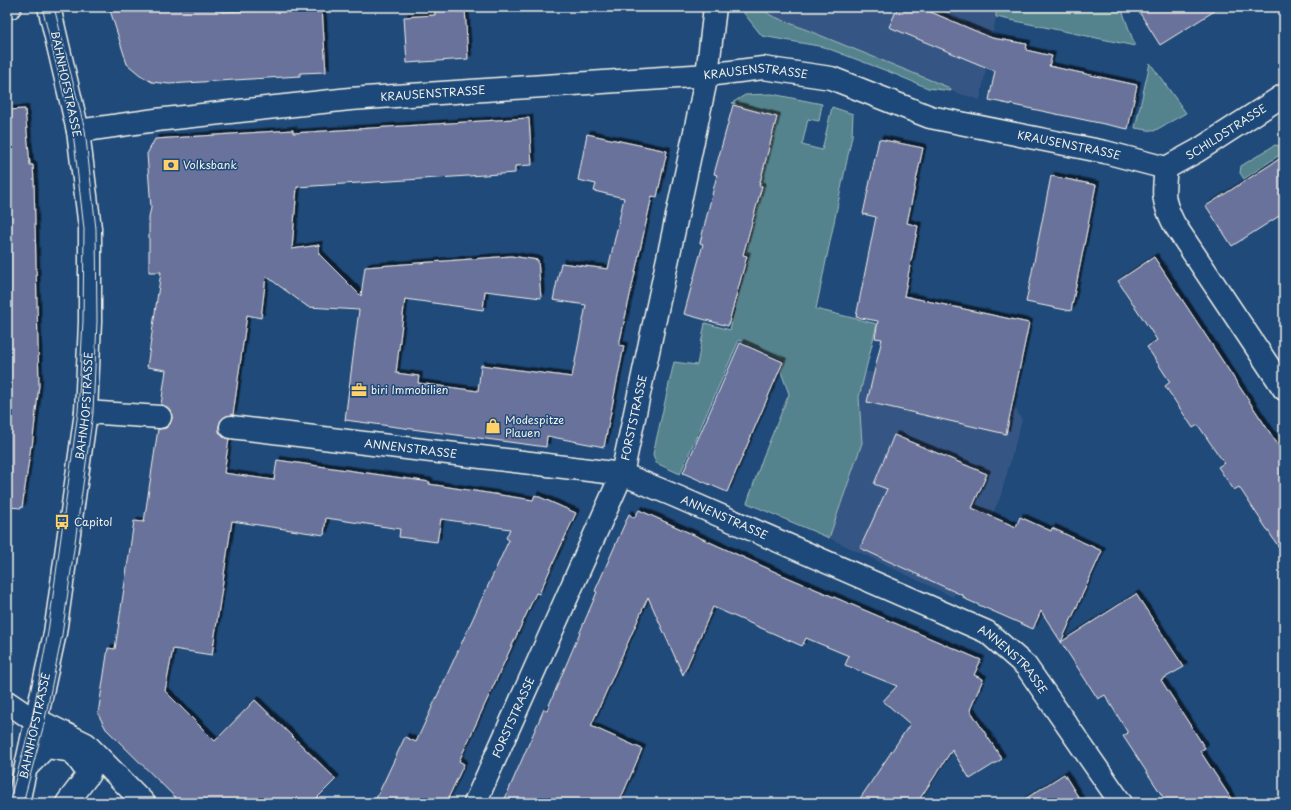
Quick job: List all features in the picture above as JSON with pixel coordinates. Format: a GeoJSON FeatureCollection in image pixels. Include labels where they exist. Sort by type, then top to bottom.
{"type":"FeatureCollection","features":[{"type":"Feature","properties":{"kind":"street","name":"BAHNHOFSTRASSE"},"geometry":{"type":"LineString","coordinates":[[18,803],[55,633],[86,412],[90,322],[90,228],[78,131],[49,7]]}},
{"type":"Feature","properties":{"kind":"street","name":"FORSTSTRASSE"},"geometry":{"type":"LineString","coordinates":[[475,803],[622,474],[707,74],[715,7]]}},
{"type":"Feature","properties":{"kind":"street","name":"KRAUSENSTRASSE"},"geometry":{"type":"LineString","coordinates":[[78,131],[156,120],[350,99],[707,74],[763,68],[831,78],[930,118],[1105,152],[1166,168]]}},
{"type":"Feature","properties":{"kind":"street","name":"SCHILDSTRASSE"},"geometry":{"type":"LineString","coordinates":[[1166,168],[1197,151],[1284,95]]}},
{"type":"Feature","properties":{"kind":"street"},"geometry":{"type":"LineString","coordinates":[[1166,168],[1163,192],[1166,208],[1174,224],[1284,389]]}},
{"type":"Feature","properties":{"kind":"street"},"geometry":{"type":"LineString","coordinates":[[86,412],[160,417]]}},
{"type":"Feature","properties":{"kind":"street","name":"ANNENSTRASSE"},"geometry":{"type":"LineString","coordinates":[[231,427],[622,474],[987,632],[1026,666],[1121,803]]}},
{"type":"Feature","properties":{"kind":"street"},"geometry":{"type":"LineString","coordinates":[[7,702],[32,719],[86,744],[144,803]]}},
{"type":"Feature","properties":{"kind":"street"},"geometry":{"type":"LineString","coordinates":[[26,768],[46,747],[72,751],[89,774],[67,803]]}},
{"type":"Feature","properties":{"kind":"shaded area"},"geometry":{"type":"Polygon","coordinates":[[[763,7],[996,7],[996,17],[980,100],[951,91],[950,88],[770,15],[763,7]]]}},
{"type":"Feature","properties":{"kind":"shaded area"},"geometry":{"type":"Polygon","coordinates":[[[865,371],[1014,406],[1022,420],[1000,498],[953,597],[829,538],[862,443],[859,397],[865,371]]]}},
{"type":"Feature","properties":{"kind":"green space"},"geometry":{"type":"Polygon","coordinates":[[[739,7],[763,7],[770,15],[950,88],[951,91],[928,88],[824,47],[762,36],[739,7]]]}},
{"type":"Feature","properties":{"kind":"green space"},"geometry":{"type":"Polygon","coordinates":[[[996,7],[1121,7],[1135,46],[996,17],[996,7]]]}},
{"type":"Feature","properties":{"kind":"green space"},"geometry":{"type":"Polygon","coordinates":[[[1150,63],[1186,113],[1154,131],[1135,128],[1150,63]]]}},
{"type":"Feature","properties":{"kind":"green space"},"geometry":{"type":"Polygon","coordinates":[[[772,94],[822,104],[819,121],[808,119],[802,145],[822,150],[832,107],[853,114],[852,136],[816,309],[877,324],[859,397],[862,443],[829,538],[747,503],[763,457],[789,394],[781,372],[785,360],[739,340],[680,474],[656,463],[653,454],[674,362],[697,365],[705,323],[730,330],[750,254],[746,253],[764,186],[761,185],[779,116],[732,103],[745,95],[772,94]]]}},
{"type":"Feature","properties":{"kind":"green space"},"geometry":{"type":"Polygon","coordinates":[[[1275,145],[1282,146],[1284,152],[1244,179],[1240,173],[1241,166],[1275,145]]]}},
{"type":"Feature","properties":{"kind":"building"},"geometry":{"type":"Polygon","coordinates":[[[109,7],[222,7],[222,12],[322,7],[326,72],[300,73],[300,76],[169,84],[152,82],[140,75],[127,64],[109,7]]]}},
{"type":"Feature","properties":{"kind":"building"},"geometry":{"type":"Polygon","coordinates":[[[435,7],[465,7],[468,59],[407,63],[404,17],[435,15],[435,7]]]}},
{"type":"Feature","properties":{"kind":"building"},"geometry":{"type":"Polygon","coordinates":[[[898,7],[919,7],[992,38],[1027,44],[1026,50],[1052,56],[1049,66],[1137,85],[1128,129],[989,100],[995,71],[889,27],[898,7]]]}},
{"type":"Feature","properties":{"kind":"building"},"geometry":{"type":"Polygon","coordinates":[[[1136,7],[1221,7],[1160,45],[1136,7]]]}},
{"type":"Feature","properties":{"kind":"building"},"geometry":{"type":"Polygon","coordinates":[[[733,105],[777,117],[759,186],[762,186],[743,255],[747,256],[728,326],[684,314],[703,244],[700,243],[717,175],[714,174],[733,105]]]}},
{"type":"Feature","properties":{"kind":"building"},"geometry":{"type":"Polygon","coordinates":[[[25,109],[30,165],[33,165],[34,181],[39,385],[32,447],[31,446],[22,508],[7,507],[7,110],[25,109]]]}},
{"type":"Feature","properties":{"kind":"building"},"geometry":{"type":"Polygon","coordinates":[[[529,118],[532,165],[515,166],[515,173],[297,187],[292,249],[319,245],[319,254],[361,296],[365,267],[511,256],[538,260],[541,298],[485,291],[483,310],[405,299],[396,373],[419,376],[418,383],[478,391],[481,365],[572,377],[586,305],[553,300],[561,263],[608,269],[624,198],[594,191],[596,184],[578,180],[587,134],[667,151],[657,197],[652,196],[619,345],[624,346],[604,447],[547,436],[546,447],[345,420],[359,310],[308,307],[266,276],[261,318],[247,315],[233,415],[226,416],[221,420],[219,426],[219,432],[223,437],[229,439],[224,473],[274,480],[277,460],[430,482],[429,484],[533,500],[535,495],[576,513],[539,594],[536,593],[459,761],[464,764],[446,803],[374,803],[405,737],[416,742],[509,540],[506,538],[510,529],[441,519],[437,542],[399,537],[400,529],[326,518],[324,535],[232,521],[212,655],[173,649],[165,691],[215,741],[255,700],[336,779],[312,803],[181,803],[106,729],[98,714],[108,648],[115,649],[134,521],[144,522],[158,429],[166,428],[170,424],[172,418],[171,411],[167,407],[161,405],[166,370],[147,367],[161,272],[149,272],[149,217],[151,208],[147,154],[155,139],[293,130],[293,133],[529,118]]]}},
{"type":"Feature","properties":{"kind":"building"},"geometry":{"type":"Polygon","coordinates":[[[879,139],[923,148],[907,223],[918,226],[904,296],[1029,323],[1006,434],[867,402],[882,339],[875,338],[878,321],[856,317],[876,217],[863,214],[879,139]]]}},
{"type":"Feature","properties":{"kind":"building"},"geometry":{"type":"Polygon","coordinates":[[[1284,156],[1284,213],[1232,246],[1206,206],[1284,156]]]}},
{"type":"Feature","properties":{"kind":"building"},"geometry":{"type":"Polygon","coordinates":[[[1051,176],[1096,185],[1071,311],[1026,302],[1051,176]]]}},
{"type":"Feature","properties":{"kind":"building"},"geometry":{"type":"Polygon","coordinates":[[[1154,257],[1284,454],[1284,555],[1239,487],[1234,490],[1218,467],[1224,463],[1198,425],[1193,428],[1165,386],[1170,382],[1147,347],[1157,340],[1118,281],[1154,257]]]}},
{"type":"Feature","properties":{"kind":"building"},"geometry":{"type":"Polygon","coordinates":[[[740,343],[783,362],[727,492],[683,473],[740,343]]]}},
{"type":"Feature","properties":{"kind":"building"},"geometry":{"type":"Polygon","coordinates":[[[894,435],[987,474],[972,508],[1016,527],[1020,517],[1051,531],[1052,528],[1102,551],[1061,642],[1041,611],[1033,629],[963,598],[964,596],[860,548],[887,489],[874,484],[894,435]]]}},
{"type":"Feature","properties":{"kind":"building"},"geometry":{"type":"Polygon","coordinates":[[[639,510],[780,574],[981,660],[974,675],[983,679],[970,710],[1002,759],[970,779],[952,750],[917,803],[857,803],[910,724],[883,701],[897,686],[845,665],[849,656],[806,638],[802,646],[713,607],[683,675],[648,597],[591,726],[642,749],[619,803],[503,803],[544,709],[547,710],[597,592],[595,591],[629,514],[634,518],[639,510]]]}},
{"type":"Feature","properties":{"kind":"building"},"geometry":{"type":"Polygon","coordinates":[[[1136,594],[1184,667],[1161,680],[1205,748],[1200,751],[1234,803],[1167,803],[1123,736],[1128,733],[1105,695],[1098,699],[1061,642],[1136,594]]]}},
{"type":"Feature","properties":{"kind":"building"},"geometry":{"type":"Polygon","coordinates":[[[1064,774],[1082,803],[1019,803],[1064,774]]]}},
{"type":"Feature","properties":{"kind":"tram line"},"geometry":{"type":"LineString","coordinates":[[9,803],[32,719],[48,632],[78,412],[83,321],[84,229],[73,132],[42,7]]}},
{"type":"Feature","properties":{"kind":"tram line"},"geometry":{"type":"LineString","coordinates":[[23,803],[44,724],[62,635],[93,413],[97,321],[96,229],[85,130],[54,7]]}},
{"type":"Feature","properties":{"kind":"place","name":"Volksbank"},"geometry":{"type":"Point","coordinates":[171,165]}},
{"type":"Feature","properties":{"kind":"place","name":"biri Immobilien"},"geometry":{"type":"Point","coordinates":[359,390]}},
{"type":"Feature","properties":{"kind":"place","name":"Modespitze Plauen"},"geometry":{"type":"Point","coordinates":[493,426]}},
{"type":"Feature","properties":{"kind":"place","name":"Capitol"},"geometry":{"type":"Point","coordinates":[62,522]}}]}
